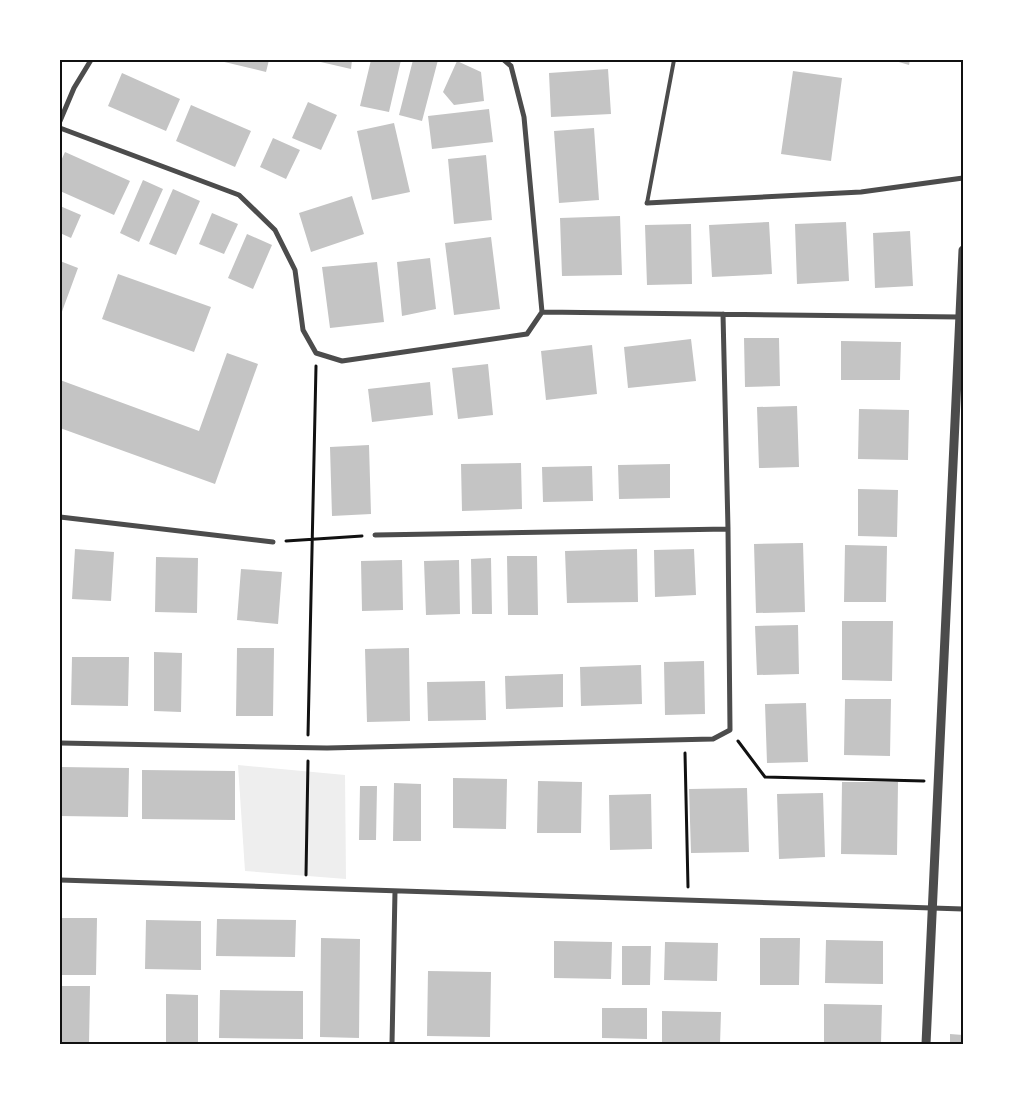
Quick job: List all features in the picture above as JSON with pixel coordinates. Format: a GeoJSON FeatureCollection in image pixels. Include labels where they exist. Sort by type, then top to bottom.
{"type":"FeatureCollection","features":[{"type":"Feature","properties":{"kind":"street"},"geometry":{"type":"LineString","coordinates":[[60,121],[74,88],[90,60]]}},
{"type":"Feature","properties":{"kind":"street"},"geometry":{"type":"LineString","coordinates":[[60,128],[239,195],[275,230],[294,270],[303,330],[316,353],[342,360],[527,334],[542,312],[524,117],[511,66],[504,60]]}},
{"type":"Feature","properties":{"kind":"street"},"geometry":{"type":"LineString","coordinates":[[647,203],[861,192],[963,178]]}},
{"type":"Feature","properties":{"kind":"street"},"geometry":{"type":"LineString","coordinates":[[926,1044],[963,250]]}},
{"type":"Feature","properties":{"kind":"street"},"geometry":{"type":"LineString","coordinates":[[542,312],[960,317]]}},
{"type":"Feature","properties":{"kind":"street"},"geometry":{"type":"LineString","coordinates":[[60,743],[308,748],[713,739],[730,730],[723,314]]}},
{"type":"Feature","properties":{"kind":"street"},"geometry":{"type":"LineString","coordinates":[[60,517],[273,542]]}},
{"type":"Feature","properties":{"kind":"street"},"geometry":{"type":"LineString","coordinates":[[375,535],[728,529]]}},
{"type":"Feature","properties":{"kind":"street"},"geometry":{"type":"LineString","coordinates":[[60,880],[963,909]]}},
{"type":"Feature","properties":{"kind":"street"},"geometry":{"type":"LineString","coordinates":[[392,1044],[395,891]]}},
{"type":"Feature","properties":{"kind":"lane"},"geometry":{"type":"LineString","coordinates":[[647,203],[674,60]]}},
{"type":"Feature","properties":{"kind":"path"},"geometry":{"type":"LineString","coordinates":[[305,888],[316,353]]}},
{"type":"Feature","properties":{"kind":"path"},"geometry":{"type":"LineString","coordinates":[[273,542],[375,535]]}},
{"type":"Feature","properties":{"kind":"path"},"geometry":{"type":"LineString","coordinates":[[730,730],[765,776],[938,781]]}},
{"type":"Feature","properties":{"kind":"path"},"geometry":{"type":"LineString","coordinates":[[684,740],[689,901]]}},
{"type":"Feature","properties":{"kind":"shaded area"},"geometry":{"type":"Polygon","coordinates":[[[238,765],[345,775],[346,879],[245,871],[238,765]]]}},
{"type":"Feature","properties":{"kind":"building"},"geometry":{"type":"Polygon","coordinates":[[[216,60],[269,60],[266,72],[216,60]]]}},
{"type":"Feature","properties":{"kind":"building"},"geometry":{"type":"Polygon","coordinates":[[[312,60],[352,60],[351,69],[312,60]]]}},
{"type":"Feature","properties":{"kind":"building"},"geometry":{"type":"Polygon","coordinates":[[[371,60],[401,60],[389,112],[360,106],[371,60]]]}},
{"type":"Feature","properties":{"kind":"building"},"geometry":{"type":"Polygon","coordinates":[[[413,60],[438,60],[422,121],[399,115],[413,60]]]}},
{"type":"Feature","properties":{"kind":"building"},"geometry":{"type":"Polygon","coordinates":[[[892,60],[910,60],[909,65],[892,60]]]}},
{"type":"Feature","properties":{"kind":"building"},"geometry":{"type":"Polygon","coordinates":[[[457,61],[481,72],[484,101],[454,105],[443,92],[457,61]]]}},
{"type":"Feature","properties":{"kind":"building"},"geometry":{"type":"Polygon","coordinates":[[[608,69],[611,114],[551,117],[549,73],[608,69]]]}},
{"type":"Feature","properties":{"kind":"building"},"geometry":{"type":"Polygon","coordinates":[[[793,71],[842,78],[831,161],[781,154],[793,71]]]}},
{"type":"Feature","properties":{"kind":"building"},"geometry":{"type":"Polygon","coordinates":[[[122,73],[180,99],[166,131],[108,106],[122,73]]]}},
{"type":"Feature","properties":{"kind":"building"},"geometry":{"type":"Polygon","coordinates":[[[308,102],[337,115],[321,150],[292,138],[308,102]]]}},
{"type":"Feature","properties":{"kind":"building"},"geometry":{"type":"Polygon","coordinates":[[[191,105],[251,131],[235,167],[176,141],[191,105]]]}},
{"type":"Feature","properties":{"kind":"building"},"geometry":{"type":"Polygon","coordinates":[[[489,109],[493,142],[432,149],[428,116],[489,109]]]}},
{"type":"Feature","properties":{"kind":"building"},"geometry":{"type":"Polygon","coordinates":[[[394,123],[410,192],[372,200],[357,131],[394,123]]]}},
{"type":"Feature","properties":{"kind":"building"},"geometry":{"type":"Polygon","coordinates":[[[594,128],[599,200],[559,203],[554,131],[594,128]]]}},
{"type":"Feature","properties":{"kind":"building"},"geometry":{"type":"Polygon","coordinates":[[[273,138],[300,150],[286,179],[260,167],[273,138]]]}},
{"type":"Feature","properties":{"kind":"building"},"geometry":{"type":"Polygon","coordinates":[[[65,152],[130,181],[114,215],[60,191],[60,163],[65,152]]]}},
{"type":"Feature","properties":{"kind":"building"},"geometry":{"type":"Polygon","coordinates":[[[486,155],[492,220],[454,224],[448,159],[486,155]]]}},
{"type":"Feature","properties":{"kind":"building"},"geometry":{"type":"Polygon","coordinates":[[[143,180],[163,189],[139,242],[120,233],[143,180]]]}},
{"type":"Feature","properties":{"kind":"building"},"geometry":{"type":"Polygon","coordinates":[[[173,189],[200,201],[176,255],[149,244],[173,189]]]}},
{"type":"Feature","properties":{"kind":"building"},"geometry":{"type":"Polygon","coordinates":[[[352,196],[364,234],[311,252],[299,213],[352,196]]]}},
{"type":"Feature","properties":{"kind":"building"},"geometry":{"type":"Polygon","coordinates":[[[60,206],[81,215],[71,238],[60,233],[60,206]]]}},
{"type":"Feature","properties":{"kind":"building"},"geometry":{"type":"Polygon","coordinates":[[[212,213],[238,224],[224,254],[199,244],[212,213]]]}},
{"type":"Feature","properties":{"kind":"building"},"geometry":{"type":"Polygon","coordinates":[[[620,216],[622,275],[562,276],[560,218],[620,216]]]}},
{"type":"Feature","properties":{"kind":"building"},"geometry":{"type":"Polygon","coordinates":[[[769,222],[772,274],[712,277],[709,225],[769,222]]]}},
{"type":"Feature","properties":{"kind":"building"},"geometry":{"type":"Polygon","coordinates":[[[846,222],[849,281],[797,284],[795,224],[846,222]]]}},
{"type":"Feature","properties":{"kind":"building"},"geometry":{"type":"Polygon","coordinates":[[[691,224],[692,284],[647,285],[645,225],[691,224]]]}},
{"type":"Feature","properties":{"kind":"building"},"geometry":{"type":"Polygon","coordinates":[[[910,231],[913,286],[875,288],[873,233],[910,231]]]}},
{"type":"Feature","properties":{"kind":"building"},"geometry":{"type":"Polygon","coordinates":[[[247,234],[272,245],[253,289],[228,278],[247,234]]]}},
{"type":"Feature","properties":{"kind":"building"},"geometry":{"type":"Polygon","coordinates":[[[491,237],[500,309],[454,315],[445,243],[491,237]]]}},
{"type":"Feature","properties":{"kind":"building"},"geometry":{"type":"Polygon","coordinates":[[[430,258],[436,309],[402,316],[397,262],[430,258]]]}},
{"type":"Feature","properties":{"kind":"building"},"geometry":{"type":"Polygon","coordinates":[[[60,261],[78,268],[60,317],[60,261]]]}},
{"type":"Feature","properties":{"kind":"building"},"geometry":{"type":"Polygon","coordinates":[[[377,262],[384,322],[330,328],[322,267],[377,262]]]}},
{"type":"Feature","properties":{"kind":"building"},"geometry":{"type":"Polygon","coordinates":[[[118,274],[211,307],[194,352],[102,319],[118,274]]]}},
{"type":"Feature","properties":{"kind":"building"},"geometry":{"type":"Polygon","coordinates":[[[744,338],[779,338],[780,386],[745,387],[744,338]]]}},
{"type":"Feature","properties":{"kind":"building"},"geometry":{"type":"Polygon","coordinates":[[[691,339],[696,381],[628,388],[624,347],[691,339]]]}},
{"type":"Feature","properties":{"kind":"building"},"geometry":{"type":"Polygon","coordinates":[[[841,341],[901,342],[900,380],[841,380],[841,341]]]}},
{"type":"Feature","properties":{"kind":"building"},"geometry":{"type":"Polygon","coordinates":[[[592,345],[597,394],[546,400],[541,351],[592,345]]]}},
{"type":"Feature","properties":{"kind":"building"},"geometry":{"type":"Polygon","coordinates":[[[227,353],[258,364],[215,484],[60,428],[60,380],[199,431],[227,353]]]}},
{"type":"Feature","properties":{"kind":"building"},"geometry":{"type":"Polygon","coordinates":[[[488,364],[493,415],[458,419],[452,368],[488,364]]]}},
{"type":"Feature","properties":{"kind":"building"},"geometry":{"type":"Polygon","coordinates":[[[430,382],[433,415],[372,422],[368,389],[430,382]]]}},
{"type":"Feature","properties":{"kind":"building"},"geometry":{"type":"Polygon","coordinates":[[[797,406],[799,467],[759,468],[757,407],[797,406]]]}},
{"type":"Feature","properties":{"kind":"building"},"geometry":{"type":"Polygon","coordinates":[[[859,409],[909,410],[908,460],[858,459],[859,409]]]}},
{"type":"Feature","properties":{"kind":"building"},"geometry":{"type":"Polygon","coordinates":[[[369,445],[371,514],[332,516],[330,447],[369,445]]]}},
{"type":"Feature","properties":{"kind":"building"},"geometry":{"type":"Polygon","coordinates":[[[521,463],[522,509],[462,511],[461,464],[521,463]]]}},
{"type":"Feature","properties":{"kind":"building"},"geometry":{"type":"Polygon","coordinates":[[[670,464],[670,498],[619,499],[618,465],[670,464]]]}},
{"type":"Feature","properties":{"kind":"building"},"geometry":{"type":"Polygon","coordinates":[[[592,466],[593,501],[543,502],[542,467],[592,466]]]}},
{"type":"Feature","properties":{"kind":"building"},"geometry":{"type":"Polygon","coordinates":[[[858,489],[898,490],[897,537],[858,536],[858,489]]]}},
{"type":"Feature","properties":{"kind":"building"},"geometry":{"type":"Polygon","coordinates":[[[803,543],[805,612],[756,613],[754,544],[803,543]]]}},
{"type":"Feature","properties":{"kind":"building"},"geometry":{"type":"Polygon","coordinates":[[[845,545],[887,546],[886,602],[844,602],[845,545]]]}},
{"type":"Feature","properties":{"kind":"building"},"geometry":{"type":"Polygon","coordinates":[[[75,549],[114,552],[111,601],[72,599],[75,549]]]}},
{"type":"Feature","properties":{"kind":"building"},"geometry":{"type":"Polygon","coordinates":[[[637,549],[638,602],[567,603],[565,551],[637,549]]]}},
{"type":"Feature","properties":{"kind":"building"},"geometry":{"type":"Polygon","coordinates":[[[694,549],[696,595],[655,597],[654,550],[694,549]]]}},
{"type":"Feature","properties":{"kind":"building"},"geometry":{"type":"Polygon","coordinates":[[[507,556],[537,556],[538,615],[508,615],[507,556]]]}},
{"type":"Feature","properties":{"kind":"building"},"geometry":{"type":"Polygon","coordinates":[[[156,557],[198,558],[197,613],[155,612],[156,557]]]}},
{"type":"Feature","properties":{"kind":"building"},"geometry":{"type":"Polygon","coordinates":[[[491,558],[492,614],[472,614],[471,559],[491,558]]]}},
{"type":"Feature","properties":{"kind":"building"},"geometry":{"type":"Polygon","coordinates":[[[402,560],[403,610],[362,611],[361,561],[402,560]]]}},
{"type":"Feature","properties":{"kind":"building"},"geometry":{"type":"Polygon","coordinates":[[[459,560],[460,614],[426,615],[424,561],[459,560]]]}},
{"type":"Feature","properties":{"kind":"building"},"geometry":{"type":"Polygon","coordinates":[[[241,569],[282,572],[278,624],[237,620],[241,569]]]}},
{"type":"Feature","properties":{"kind":"building"},"geometry":{"type":"Polygon","coordinates":[[[842,621],[893,621],[892,681],[842,680],[842,621]]]}},
{"type":"Feature","properties":{"kind":"building"},"geometry":{"type":"Polygon","coordinates":[[[798,625],[799,674],[757,675],[755,626],[798,625]]]}},
{"type":"Feature","properties":{"kind":"building"},"geometry":{"type":"Polygon","coordinates":[[[237,648],[274,648],[273,716],[236,716],[237,648]]]}},
{"type":"Feature","properties":{"kind":"building"},"geometry":{"type":"Polygon","coordinates":[[[409,648],[410,721],[367,722],[365,649],[409,648]]]}},
{"type":"Feature","properties":{"kind":"building"},"geometry":{"type":"Polygon","coordinates":[[[154,652],[182,653],[181,712],[154,711],[154,652]]]}},
{"type":"Feature","properties":{"kind":"building"},"geometry":{"type":"Polygon","coordinates":[[[72,657],[129,657],[128,706],[71,705],[72,657]]]}},
{"type":"Feature","properties":{"kind":"building"},"geometry":{"type":"Polygon","coordinates":[[[704,661],[705,714],[665,715],[664,662],[704,661]]]}},
{"type":"Feature","properties":{"kind":"building"},"geometry":{"type":"Polygon","coordinates":[[[641,665],[642,704],[581,706],[580,667],[641,665]]]}},
{"type":"Feature","properties":{"kind":"building"},"geometry":{"type":"Polygon","coordinates":[[[563,674],[563,707],[506,709],[505,676],[563,674]]]}},
{"type":"Feature","properties":{"kind":"building"},"geometry":{"type":"Polygon","coordinates":[[[485,681],[486,720],[428,721],[427,682],[485,681]]]}},
{"type":"Feature","properties":{"kind":"building"},"geometry":{"type":"Polygon","coordinates":[[[845,699],[891,699],[890,756],[844,755],[845,699]]]}},
{"type":"Feature","properties":{"kind":"building"},"geometry":{"type":"Polygon","coordinates":[[[806,703],[808,762],[767,763],[765,704],[806,703]]]}},
{"type":"Feature","properties":{"kind":"building"},"geometry":{"type":"Polygon","coordinates":[[[60,767],[129,768],[128,817],[60,816],[60,767]]]}},
{"type":"Feature","properties":{"kind":"building"},"geometry":{"type":"Polygon","coordinates":[[[142,770],[235,771],[235,820],[142,819],[142,770]]]}},
{"type":"Feature","properties":{"kind":"building"},"geometry":{"type":"Polygon","coordinates":[[[453,778],[507,779],[506,829],[453,828],[453,778]]]}},
{"type":"Feature","properties":{"kind":"building"},"geometry":{"type":"Polygon","coordinates":[[[538,781],[582,782],[581,833],[537,833],[538,781]]]}},
{"type":"Feature","properties":{"kind":"building"},"geometry":{"type":"Polygon","coordinates":[[[842,782],[898,782],[897,855],[841,854],[842,782]]]}},
{"type":"Feature","properties":{"kind":"building"},"geometry":{"type":"Polygon","coordinates":[[[394,783],[421,784],[421,841],[393,841],[394,783]]]}},
{"type":"Feature","properties":{"kind":"building"},"geometry":{"type":"Polygon","coordinates":[[[360,786],[377,786],[376,840],[359,840],[360,786]]]}},
{"type":"Feature","properties":{"kind":"building"},"geometry":{"type":"Polygon","coordinates":[[[747,788],[749,852],[691,853],[689,789],[747,788]]]}},
{"type":"Feature","properties":{"kind":"building"},"geometry":{"type":"Polygon","coordinates":[[[823,793],[825,857],[779,859],[777,794],[823,793]]]}},
{"type":"Feature","properties":{"kind":"building"},"geometry":{"type":"Polygon","coordinates":[[[651,794],[652,849],[610,850],[609,795],[651,794]]]}},
{"type":"Feature","properties":{"kind":"building"},"geometry":{"type":"Polygon","coordinates":[[[60,918],[97,918],[96,975],[60,975],[60,918]]]}},
{"type":"Feature","properties":{"kind":"building"},"geometry":{"type":"Polygon","coordinates":[[[217,919],[296,920],[295,957],[216,956],[217,919]]]}},
{"type":"Feature","properties":{"kind":"building"},"geometry":{"type":"Polygon","coordinates":[[[146,920],[201,921],[201,970],[145,969],[146,920]]]}},
{"type":"Feature","properties":{"kind":"building"},"geometry":{"type":"Polygon","coordinates":[[[321,938],[360,939],[359,1038],[320,1037],[321,938]]]}},
{"type":"Feature","properties":{"kind":"building"},"geometry":{"type":"Polygon","coordinates":[[[760,938],[800,938],[799,985],[760,985],[760,938]]]}},
{"type":"Feature","properties":{"kind":"building"},"geometry":{"type":"Polygon","coordinates":[[[826,940],[883,941],[883,984],[825,983],[826,940]]]}},
{"type":"Feature","properties":{"kind":"building"},"geometry":{"type":"Polygon","coordinates":[[[554,941],[612,942],[611,979],[554,978],[554,941]]]}},
{"type":"Feature","properties":{"kind":"building"},"geometry":{"type":"Polygon","coordinates":[[[665,942],[718,943],[717,981],[664,980],[665,942]]]}},
{"type":"Feature","properties":{"kind":"building"},"geometry":{"type":"Polygon","coordinates":[[[622,946],[651,946],[650,985],[622,985],[622,946]]]}},
{"type":"Feature","properties":{"kind":"building"},"geometry":{"type":"Polygon","coordinates":[[[428,971],[491,972],[490,1037],[427,1036],[428,971]]]}},
{"type":"Feature","properties":{"kind":"building"},"geometry":{"type":"Polygon","coordinates":[[[60,986],[90,986],[89,1044],[60,1044],[60,986]]]}},
{"type":"Feature","properties":{"kind":"building"},"geometry":{"type":"Polygon","coordinates":[[[220,990],[303,991],[303,1039],[219,1038],[220,990]]]}},
{"type":"Feature","properties":{"kind":"building"},"geometry":{"type":"Polygon","coordinates":[[[166,994],[198,995],[198,1044],[166,1044],[166,994]]]}},
{"type":"Feature","properties":{"kind":"building"},"geometry":{"type":"Polygon","coordinates":[[[824,1004],[882,1005],[881,1044],[824,1044],[824,1004]]]}},
{"type":"Feature","properties":{"kind":"building"},"geometry":{"type":"Polygon","coordinates":[[[602,1008],[647,1008],[647,1039],[602,1038],[602,1008]]]}},
{"type":"Feature","properties":{"kind":"building"},"geometry":{"type":"Polygon","coordinates":[[[662,1011],[721,1012],[720,1044],[662,1044],[662,1011]]]}},
{"type":"Feature","properties":{"kind":"building"},"geometry":{"type":"Polygon","coordinates":[[[950,1034],[963,1035],[963,1044],[950,1044],[950,1034]]]}}]}
